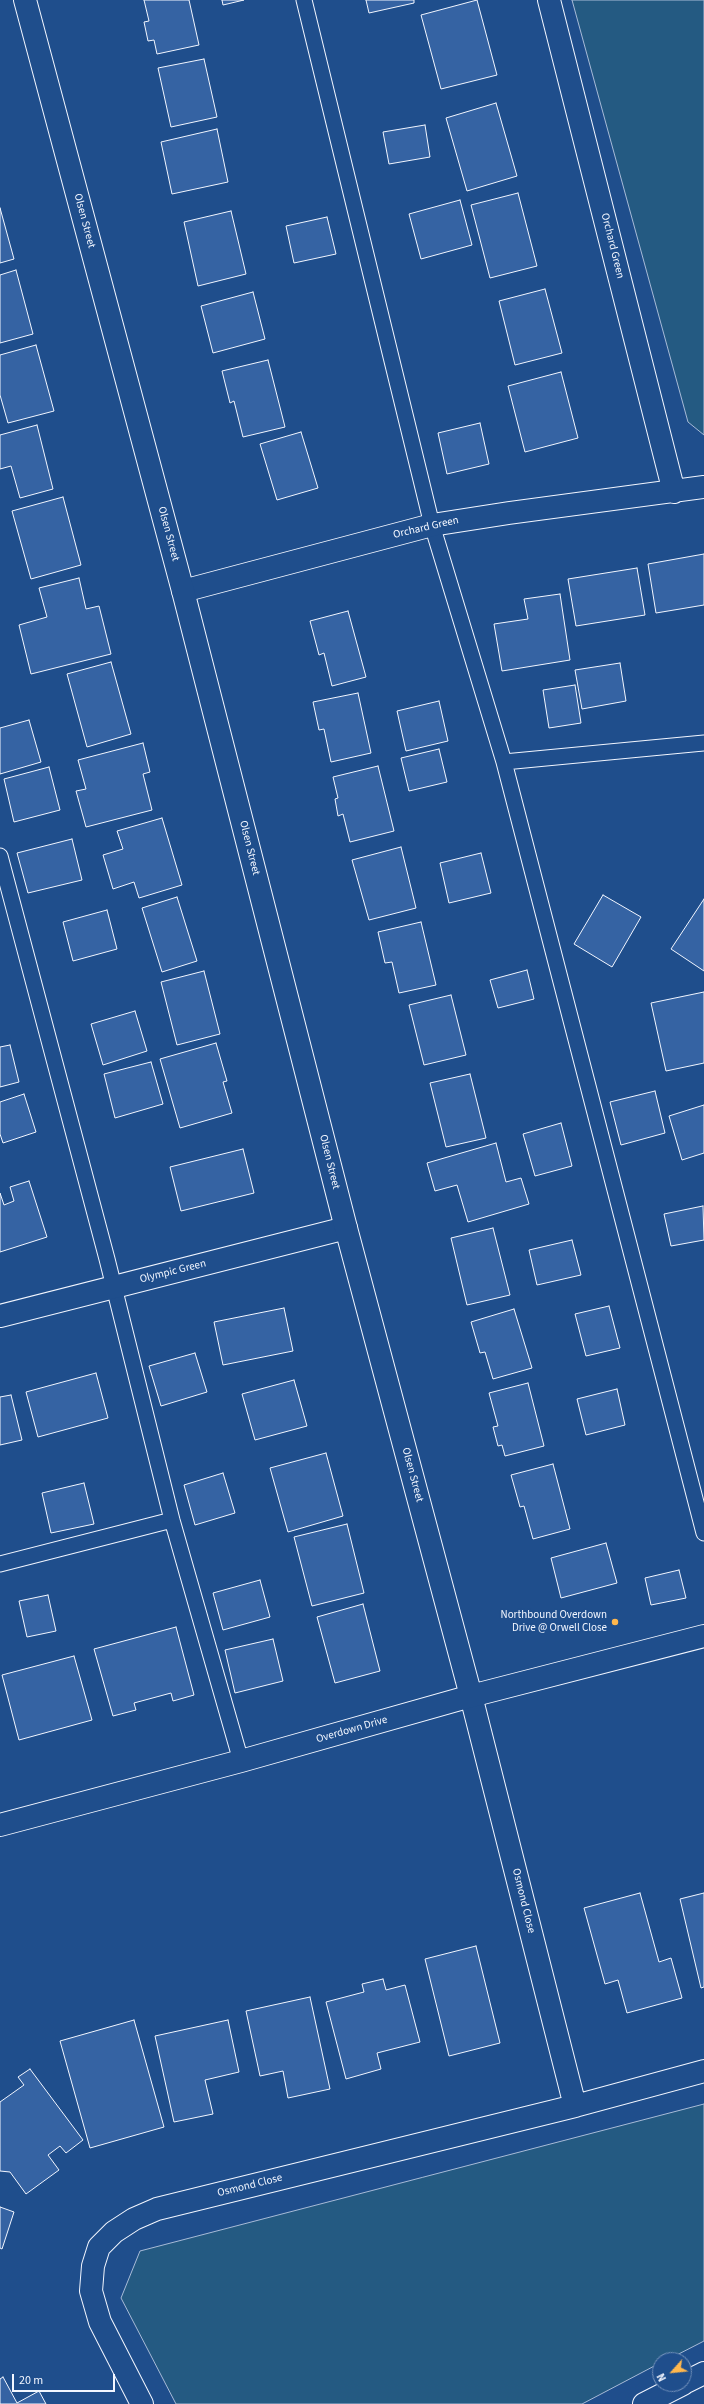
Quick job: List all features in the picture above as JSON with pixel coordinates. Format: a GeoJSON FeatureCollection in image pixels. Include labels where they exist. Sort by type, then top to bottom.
{"type":"FeatureCollection","features":[{"type":"Feature","properties":{"kind":"street","name":"Olsen Street"},"geometry":{"type":"LineString","coordinates":[[25,0],[183,591],[346,1228],[471,1696]]}},
{"type":"Feature","properties":{"kind":"street","name":"Orchard Green"},"geometry":{"type":"LineString","coordinates":[[549,0],[674,492]]}},
{"type":"Feature","properties":{"kind":"street","name":"Orchard Green"},"geometry":{"type":"LineString","coordinates":[[183,591],[432,525],[494,515],[704,487]]}},
{"type":"Feature","properties":{"kind":"street","name":"Olympic Green"},"geometry":{"type":"LineString","coordinates":[[0,1316],[346,1228]]}},
{"type":"Feature","properties":{"kind":"street","name":"Overdown Drive"},"geometry":{"type":"LineString","coordinates":[[0,1825],[241,1761],[471,1696],[704,1636]]}},
{"type":"Feature","properties":{"kind":"street","name":"Osmond Close"},"geometry":{"type":"LineString","coordinates":[[471,1696],[575,2106]]}},
{"type":"Feature","properties":{"kind":"street","name":"Osmond Close"},"geometry":{"type":"LineString","coordinates":[[142,2404],[100,2322],[91,2290],[93,2266],[99,2247],[114,2232],[134,2219],[157,2209],[575,2106],[704,2071]]}},
{"type":"Feature","properties":{"kind":"street"},"geometry":{"type":"LineString","coordinates":[[692,2379],[704,2373]]}},
{"type":"Feature","properties":{"kind":"street"},"geometry":{"type":"LineString","coordinates":[[644,2404],[667,2392]]}},
{"type":"Feature","properties":{"kind":"lane"},"geometry":{"type":"LineString","coordinates":[[304,0],[432,525],[504,762],[704,1533]]}},
{"type":"Feature","properties":{"kind":"lane"},"geometry":{"type":"LineString","coordinates":[[504,762],[704,743]]}},
{"type":"Feature","properties":{"kind":"lane"},"geometry":{"type":"LineString","coordinates":[[0,856],[114,1287],[172,1520],[241,1761]]}},
{"type":"Feature","properties":{"kind":"lane"},"geometry":{"type":"LineString","coordinates":[[0,1564],[172,1520]]}},
{"type":"Feature","properties":{"kind":"shaded area"},"geometry":{"type":"Polygon","coordinates":[[[572,0],[704,0],[704,435],[688,422],[572,0]]]}},
{"type":"Feature","properties":{"kind":"shaded area"},"geometry":{"type":"Polygon","coordinates":[[[704,2104],[704,2341],[683,2352],[652,2352],[652,2367],[582,2404],[176,2404],[121,2298],[140,2251],[704,2104]]]}},
{"type":"Feature","properties":{"kind":"building"},"geometry":{"type":"Polygon","coordinates":[[[144,0],[189,0],[199,45],[157,54],[154,40],[148,41],[144,22],[149,21],[144,0]]]}},
{"type":"Feature","properties":{"kind":"building"},"geometry":{"type":"Polygon","coordinates":[[[222,0],[244,0],[223,5],[222,0]]]}},
{"type":"Feature","properties":{"kind":"building"},"geometry":{"type":"Polygon","coordinates":[[[366,0],[414,0],[414,3],[369,13],[366,0]]]}},
{"type":"Feature","properties":{"kind":"building"},"geometry":{"type":"Polygon","coordinates":[[[477,0],[497,75],[441,89],[421,15],[477,0]]]}},
{"type":"Feature","properties":{"kind":"building"},"geometry":{"type":"Polygon","coordinates":[[[204,59],[217,117],[171,127],[158,68],[204,59]]]}},
{"type":"Feature","properties":{"kind":"building"},"geometry":{"type":"Polygon","coordinates":[[[496,103],[517,176],[467,191],[446,118],[496,103]]]}},
{"type":"Feature","properties":{"kind":"building"},"geometry":{"type":"Polygon","coordinates":[[[425,125],[430,157],[389,164],[383,132],[425,125]]]}},
{"type":"Feature","properties":{"kind":"building"},"geometry":{"type":"Polygon","coordinates":[[[217,129],[228,182],[172,194],[161,142],[217,129]]]}},
{"type":"Feature","properties":{"kind":"building"},"geometry":{"type":"Polygon","coordinates":[[[518,193],[537,266],[490,278],[471,205],[518,193]]]}},
{"type":"Feature","properties":{"kind":"building"},"geometry":{"type":"Polygon","coordinates":[[[460,200],[472,245],[421,259],[409,214],[460,200]]]}},
{"type":"Feature","properties":{"kind":"building"},"geometry":{"type":"Polygon","coordinates":[[[0,208],[14,259],[0,263],[0,208]]]}},
{"type":"Feature","properties":{"kind":"building"},"geometry":{"type":"Polygon","coordinates":[[[231,211],[246,274],[198,286],[184,222],[231,211]]]}},
{"type":"Feature","properties":{"kind":"building"},"geometry":{"type":"Polygon","coordinates":[[[327,217],[336,254],[294,263],[286,226],[327,217]]]}},
{"type":"Feature","properties":{"kind":"building"},"geometry":{"type":"Polygon","coordinates":[[[16,270],[33,334],[0,343],[0,275],[16,270]]]}},
{"type":"Feature","properties":{"kind":"building"},"geometry":{"type":"Polygon","coordinates":[[[545,289],[562,353],[515,365],[499,301],[545,289]]]}},
{"type":"Feature","properties":{"kind":"building"},"geometry":{"type":"Polygon","coordinates":[[[253,292],[265,339],[213,353],[201,306],[253,292]]]}},
{"type":"Feature","properties":{"kind":"building"},"geometry":{"type":"Polygon","coordinates":[[[36,345],[54,411],[8,423],[0,395],[0,355],[36,345]]]}},
{"type":"Feature","properties":{"kind":"building"},"geometry":{"type":"Polygon","coordinates":[[[268,360],[285,427],[243,437],[234,401],[230,403],[222,371],[268,360]]]}},
{"type":"Feature","properties":{"kind":"building"},"geometry":{"type":"Polygon","coordinates":[[[561,372],[578,438],[525,452],[508,386],[561,372]]]}},
{"type":"Feature","properties":{"kind":"building"},"geometry":{"type":"Polygon","coordinates":[[[480,423],[489,464],[447,474],[438,433],[480,423]]]}},
{"type":"Feature","properties":{"kind":"building"},"geometry":{"type":"Polygon","coordinates":[[[37,425],[53,489],[20,498],[11,466],[0,469],[0,435],[37,425]]]}},
{"type":"Feature","properties":{"kind":"building"},"geometry":{"type":"Polygon","coordinates":[[[301,432],[318,488],[277,500],[260,444],[301,432]]]}},
{"type":"Feature","properties":{"kind":"building"},"geometry":{"type":"Polygon","coordinates":[[[63,497],[81,565],[31,579],[12,511],[63,497]]]}},
{"type":"Feature","properties":{"kind":"building"},"geometry":{"type":"Polygon","coordinates":[[[704,554],[704,605],[656,613],[648,564],[704,554]]]}},
{"type":"Feature","properties":{"kind":"building"},"geometry":{"type":"Polygon","coordinates":[[[637,568],[645,615],[576,626],[568,579],[637,568]]]}},
{"type":"Feature","properties":{"kind":"building"},"geometry":{"type":"Polygon","coordinates":[[[79,578],[86,609],[99,606],[111,654],[31,674],[19,625],[47,617],[39,588],[79,578]]]}},
{"type":"Feature","properties":{"kind":"building"},"geometry":{"type":"Polygon","coordinates":[[[560,594],[570,660],[502,671],[494,624],[528,619],[524,599],[560,594]]]}},
{"type":"Feature","properties":{"kind":"building"},"geometry":{"type":"Polygon","coordinates":[[[348,611],[366,677],[332,686],[324,653],[319,655],[310,621],[348,611]]]}},
{"type":"Feature","properties":{"kind":"building"},"geometry":{"type":"Polygon","coordinates":[[[111,662],[131,734],[87,747],[67,674],[111,662]]]}},
{"type":"Feature","properties":{"kind":"building"},"geometry":{"type":"Polygon","coordinates":[[[620,663],[626,701],[582,709],[575,670],[620,663]]]}},
{"type":"Feature","properties":{"kind":"building"},"geometry":{"type":"Polygon","coordinates":[[[575,685],[581,723],[549,728],[543,690],[575,685]]]}},
{"type":"Feature","properties":{"kind":"building"},"geometry":{"type":"Polygon","coordinates":[[[358,693],[371,753],[331,762],[324,729],[319,730],[313,702],[358,693]]]}},
{"type":"Feature","properties":{"kind":"building"},"geometry":{"type":"Polygon","coordinates":[[[439,701],[448,741],[406,751],[397,711],[439,701]]]}},
{"type":"Feature","properties":{"kind":"building"},"geometry":{"type":"Polygon","coordinates":[[[29,720],[41,762],[0,774],[0,728],[29,720]]]}},
{"type":"Feature","properties":{"kind":"building"},"geometry":{"type":"Polygon","coordinates":[[[143,743],[150,772],[143,774],[152,810],[86,827],[76,791],[86,789],[78,760],[143,743]]]}},
{"type":"Feature","properties":{"kind":"building"},"geometry":{"type":"Polygon","coordinates":[[[439,749],[447,782],[409,791],[401,758],[439,749]]]}},
{"type":"Feature","properties":{"kind":"building"},"geometry":{"type":"Polygon","coordinates":[[[378,766],[394,831],[350,842],[343,814],[338,816],[335,799],[338,798],[333,777],[378,766]]]}},
{"type":"Feature","properties":{"kind":"building"},"geometry":{"type":"Polygon","coordinates":[[[49,767],[60,810],[14,822],[4,779],[49,767]]]}},
{"type":"Feature","properties":{"kind":"building"},"geometry":{"type":"Polygon","coordinates":[[[162,818],[182,885],[139,898],[134,882],[113,889],[103,855],[123,849],[117,831],[162,818]]]}},
{"type":"Feature","properties":{"kind":"building"},"geometry":{"type":"Polygon","coordinates":[[[72,839],[82,880],[28,893],[17,853],[72,839]]]}},
{"type":"Feature","properties":{"kind":"building"},"geometry":{"type":"Polygon","coordinates":[[[401,847],[416,908],[369,920],[352,860],[401,847]]]}},
{"type":"Feature","properties":{"kind":"building"},"geometry":{"type":"Polygon","coordinates":[[[481,853],[491,893],[449,903],[440,863],[481,853]]]}},
{"type":"Feature","properties":{"kind":"building"},"geometry":{"type":"Polygon","coordinates":[[[603,895],[641,917],[612,967],[574,944],[603,895]]]}},
{"type":"Feature","properties":{"kind":"building"},"geometry":{"type":"Polygon","coordinates":[[[177,897],[197,961],[162,972],[142,908],[177,897]]]}},
{"type":"Feature","properties":{"kind":"building"},"geometry":{"type":"Polygon","coordinates":[[[704,899],[704,971],[671,949],[704,899]]]}},
{"type":"Feature","properties":{"kind":"building"},"geometry":{"type":"Polygon","coordinates":[[[107,910],[117,949],[73,961],[63,922],[107,910]]]}},
{"type":"Feature","properties":{"kind":"building"},"geometry":{"type":"Polygon","coordinates":[[[421,922],[436,985],[399,993],[392,962],[385,963],[378,932],[421,922]]]}},
{"type":"Feature","properties":{"kind":"building"},"geometry":{"type":"Polygon","coordinates":[[[527,970],[534,999],[498,1008],[490,980],[527,970]]]}},
{"type":"Feature","properties":{"kind":"building"},"geometry":{"type":"Polygon","coordinates":[[[204,971],[220,1034],[177,1045],[161,982],[204,971]]]}},
{"type":"Feature","properties":{"kind":"building"},"geometry":{"type":"Polygon","coordinates":[[[704,992],[704,1063],[666,1071],[651,1003],[704,992]]]}},
{"type":"Feature","properties":{"kind":"building"},"geometry":{"type":"Polygon","coordinates":[[[451,995],[466,1055],[424,1065],[409,1005],[451,995]]]}},
{"type":"Feature","properties":{"kind":"building"},"geometry":{"type":"Polygon","coordinates":[[[135,1011],[147,1051],[103,1065],[91,1024],[135,1011]]]}},
{"type":"Feature","properties":{"kind":"building"},"geometry":{"type":"Polygon","coordinates":[[[216,1043],[227,1081],[223,1082],[232,1113],[180,1128],[160,1059],[216,1043]]]}},
{"type":"Feature","properties":{"kind":"building"},"geometry":{"type":"Polygon","coordinates":[[[10,1045],[19,1082],[0,1087],[0,1047],[10,1045]]]}},
{"type":"Feature","properties":{"kind":"building"},"geometry":{"type":"Polygon","coordinates":[[[151,1062],[163,1104],[115,1118],[104,1074],[151,1062]]]}},
{"type":"Feature","properties":{"kind":"building"},"geometry":{"type":"Polygon","coordinates":[[[470,1074],[486,1138],[446,1147],[430,1083],[470,1074]]]}},
{"type":"Feature","properties":{"kind":"building"},"geometry":{"type":"Polygon","coordinates":[[[655,1091],[665,1133],[621,1145],[610,1102],[655,1091]]]}},
{"type":"Feature","properties":{"kind":"building"},"geometry":{"type":"Polygon","coordinates":[[[24,1094],[36,1132],[3,1143],[0,1134],[0,1102],[24,1094]]]}},
{"type":"Feature","properties":{"kind":"building"},"geometry":{"type":"Polygon","coordinates":[[[704,1105],[704,1153],[682,1160],[669,1116],[704,1105]]]}},
{"type":"Feature","properties":{"kind":"building"},"geometry":{"type":"Polygon","coordinates":[[[561,1123],[572,1166],[535,1176],[523,1134],[561,1123]]]}},
{"type":"Feature","properties":{"kind":"building"},"geometry":{"type":"Polygon","coordinates":[[[496,1143],[506,1182],[521,1178],[529,1204],[468,1222],[457,1185],[435,1191],[427,1163],[496,1143]]]}},
{"type":"Feature","properties":{"kind":"building"},"geometry":{"type":"Polygon","coordinates":[[[243,1149],[254,1193],[181,1211],[170,1167],[243,1149]]]}},
{"type":"Feature","properties":{"kind":"building"},"geometry":{"type":"Polygon","coordinates":[[[29,1181],[47,1237],[0,1252],[0,1193],[4,1205],[14,1201],[10,1187],[29,1181]]]}},
{"type":"Feature","properties":{"kind":"building"},"geometry":{"type":"Polygon","coordinates":[[[703,1206],[704,1240],[671,1246],[664,1214],[703,1206]]]}},
{"type":"Feature","properties":{"kind":"building"},"geometry":{"type":"Polygon","coordinates":[[[493,1228],[510,1295],[467,1305],[451,1238],[493,1228]]]}},
{"type":"Feature","properties":{"kind":"building"},"geometry":{"type":"Polygon","coordinates":[[[572,1240],[581,1275],[537,1285],[529,1250],[572,1240]]]}},
{"type":"Feature","properties":{"kind":"building"},"geometry":{"type":"Polygon","coordinates":[[[609,1306],[620,1348],[586,1356],[575,1314],[609,1306]]]}},
{"type":"Feature","properties":{"kind":"building"},"geometry":{"type":"Polygon","coordinates":[[[284,1308],[293,1351],[223,1365],[214,1322],[284,1308]]]}},
{"type":"Feature","properties":{"kind":"building"},"geometry":{"type":"Polygon","coordinates":[[[514,1309],[532,1368],[493,1379],[485,1352],[480,1353],[471,1322],[514,1309]]]}},
{"type":"Feature","properties":{"kind":"building"},"geometry":{"type":"Polygon","coordinates":[[[195,1353],[207,1392],[161,1406],[149,1366],[195,1353]]]}},
{"type":"Feature","properties":{"kind":"building"},"geometry":{"type":"Polygon","coordinates":[[[96,1373],[108,1418],[38,1437],[26,1392],[96,1373]]]}},
{"type":"Feature","properties":{"kind":"building"},"geometry":{"type":"Polygon","coordinates":[[[294,1380],[307,1426],[255,1440],[242,1394],[294,1380]]]}},
{"type":"Feature","properties":{"kind":"building"},"geometry":{"type":"Polygon","coordinates":[[[528,1383],[544,1446],[505,1456],[502,1445],[498,1446],[493,1427],[498,1426],[489,1393],[528,1383]]]}},
{"type":"Feature","properties":{"kind":"building"},"geometry":{"type":"Polygon","coordinates":[[[617,1389],[625,1425],[586,1435],[577,1399],[617,1389]]]}},
{"type":"Feature","properties":{"kind":"building"},"geometry":{"type":"Polygon","coordinates":[[[11,1395],[22,1440],[0,1445],[0,1397],[11,1395]]]}},
{"type":"Feature","properties":{"kind":"building"},"geometry":{"type":"Polygon","coordinates":[[[326,1453],[343,1516],[288,1532],[270,1468],[326,1453]]]}},
{"type":"Feature","properties":{"kind":"building"},"geometry":{"type":"Polygon","coordinates":[[[553,1464],[570,1529],[533,1539],[524,1506],[520,1507],[511,1475],[553,1464]]]}},
{"type":"Feature","properties":{"kind":"building"},"geometry":{"type":"Polygon","coordinates":[[[223,1473],[235,1513],[195,1525],[184,1485],[223,1473]]]}},
{"type":"Feature","properties":{"kind":"building"},"geometry":{"type":"Polygon","coordinates":[[[84,1483],[94,1524],[51,1533],[42,1493],[84,1483]]]}},
{"type":"Feature","properties":{"kind":"building"},"geometry":{"type":"Polygon","coordinates":[[[347,1524],[364,1593],[312,1606],[294,1537],[347,1524]]]}},
{"type":"Feature","properties":{"kind":"building"},"geometry":{"type":"Polygon","coordinates":[[[606,1543],[617,1583],[561,1598],[551,1558],[606,1543]]]}},
{"type":"Feature","properties":{"kind":"building"},"geometry":{"type":"Polygon","coordinates":[[[679,1570],[686,1598],[651,1605],[645,1578],[679,1570]]]}},
{"type":"Feature","properties":{"kind":"building"},"geometry":{"type":"Polygon","coordinates":[[[260,1580],[270,1617],[223,1630],[213,1593],[260,1580]]]}},
{"type":"Feature","properties":{"kind":"building"},"geometry":{"type":"Polygon","coordinates":[[[48,1595],[56,1631],[27,1637],[19,1601],[48,1595]]]}},
{"type":"Feature","properties":{"kind":"building"},"geometry":{"type":"Polygon","coordinates":[[[363,1604],[380,1671],[335,1683],[317,1617],[363,1604]]]}},
{"type":"Feature","properties":{"kind":"building"},"geometry":{"type":"Polygon","coordinates":[[[176,1627],[194,1695],[173,1701],[171,1693],[134,1703],[136,1710],[113,1716],[94,1649],[176,1627]]]}},
{"type":"Feature","properties":{"kind":"building"},"geometry":{"type":"Polygon","coordinates":[[[273,1639],[283,1681],[235,1693],[225,1650],[273,1639]]]}},
{"type":"Feature","properties":{"kind":"building"},"geometry":{"type":"Polygon","coordinates":[[[74,1656],[92,1720],[19,1740],[2,1675],[74,1656]]]}},
{"type":"Feature","properties":{"kind":"building"},"geometry":{"type":"Polygon","coordinates":[[[640,1893],[659,1962],[671,1958],[682,1998],[627,2013],[618,1980],[605,1984],[584,1908],[640,1893]]]}},
{"type":"Feature","properties":{"kind":"building"},"geometry":{"type":"Polygon","coordinates":[[[704,1893],[704,1987],[701,1988],[680,1899],[704,1893]]]}},
{"type":"Feature","properties":{"kind":"building"},"geometry":{"type":"Polygon","coordinates":[[[476,1946],[500,2043],[449,2056],[425,1959],[476,1946]]]}},
{"type":"Feature","properties":{"kind":"building"},"geometry":{"type":"Polygon","coordinates":[[[383,1979],[386,1990],[405,1985],[420,2042],[377,2053],[381,2069],[346,2079],[326,2002],[364,1992],[362,1984],[383,1979]]]}},
{"type":"Feature","properties":{"kind":"building"},"geometry":{"type":"Polygon","coordinates":[[[310,1997],[330,2089],[288,2098],[283,2071],[260,2076],[246,2011],[310,1997]]]}},
{"type":"Feature","properties":{"kind":"building"},"geometry":{"type":"Polygon","coordinates":[[[134,2020],[164,2127],[90,2148],[60,2041],[134,2020]]]}},
{"type":"Feature","properties":{"kind":"building"},"geometry":{"type":"Polygon","coordinates":[[[228,2020],[239,2072],[205,2080],[213,2114],[174,2122],[155,2036],[228,2020]]]}},
{"type":"Feature","properties":{"kind":"building"},"geometry":{"type":"Polygon","coordinates":[[[30,2069],[83,2140],[66,2153],[60,2146],[48,2155],[59,2170],[26,2194],[10,2172],[0,2171],[0,2102],[24,2085],[18,2077],[30,2069]]]}},
{"type":"Feature","properties":{"kind":"building"},"geometry":{"type":"Polygon","coordinates":[[[0,2207],[14,2212],[2,2249],[0,2248],[0,2207]]]}},
{"type":"Feature","properties":{"kind":"building"},"geometry":{"type":"Polygon","coordinates":[[[3,2377],[17,2403],[39,2391],[46,2404],[0,2404],[0,2379],[3,2377]]]}},
{"type":"Feature","properties":{"kind":"place","name":"Northbound Overdown Drive @ Orwell Close"},"geometry":{"type":"Point","coordinates":[615,1622]}}]}
